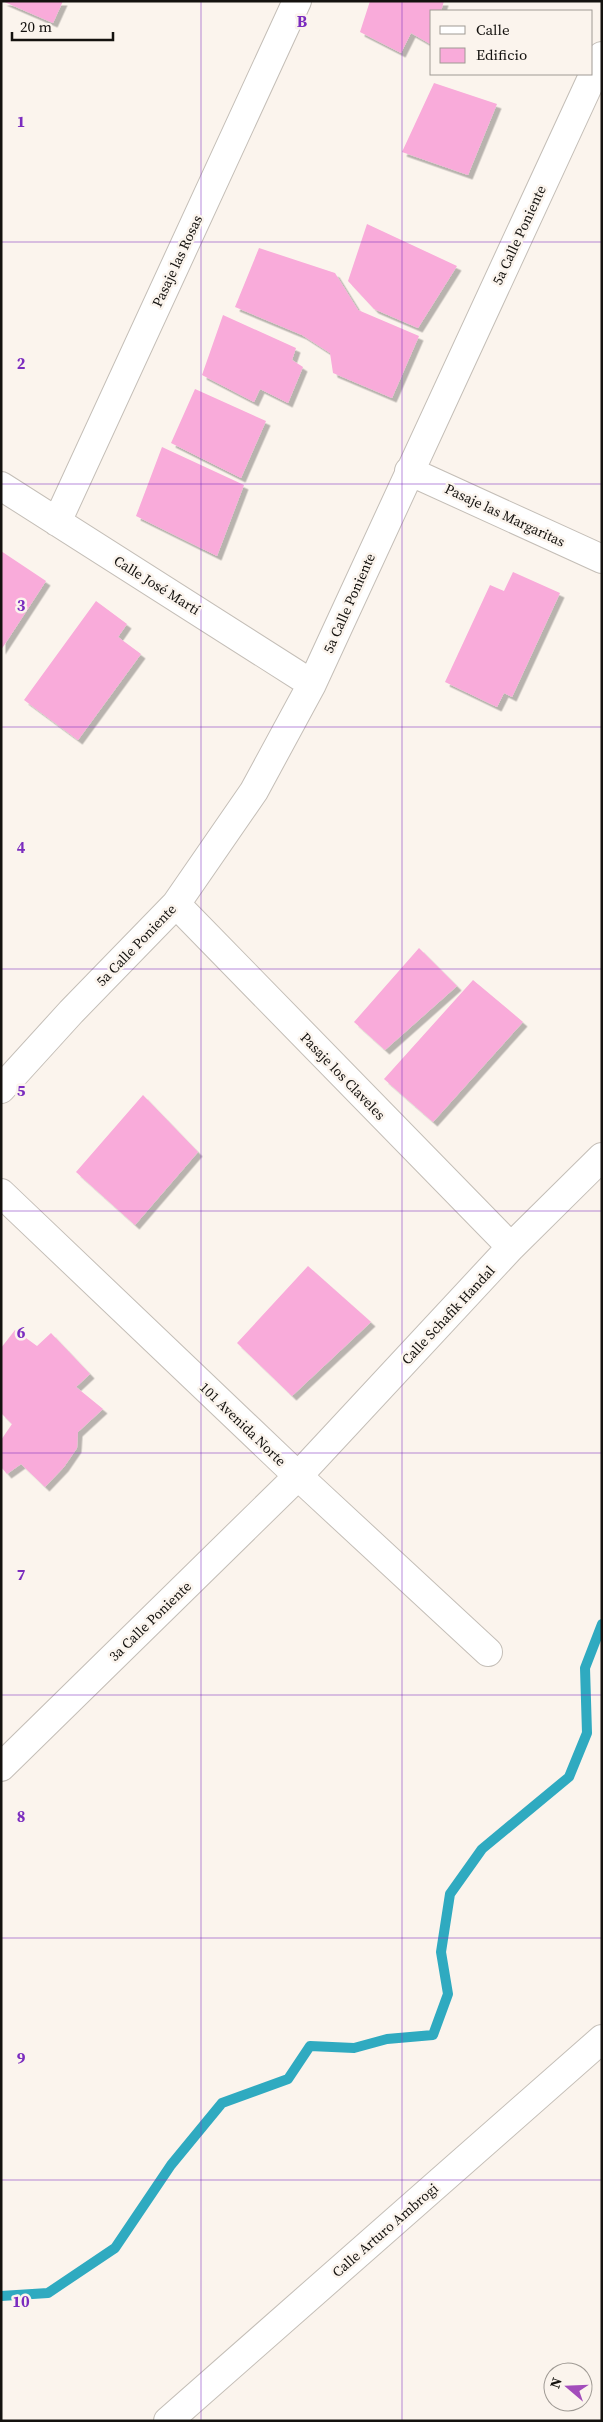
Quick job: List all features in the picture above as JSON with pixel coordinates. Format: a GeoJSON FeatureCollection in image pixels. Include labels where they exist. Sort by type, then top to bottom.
{"type":"FeatureCollection","features":[{"type":"Feature","properties":{"kind":"street","name":"Pasaje las Rosas"},"geometry":{"type":"LineString","coordinates":[[56,522],[298,1]]}},
{"type":"Feature","properties":{"kind":"street","name":"5a Calle Poniente"},"geometry":{"type":"LineString","coordinates":[[1,1089],[71,1012],[176,904],[254,791],[312,684],[602,56]]}},
{"type":"Feature","properties":{"kind":"street","name":"Pasaje las Margaritas"},"geometry":{"type":"LineString","coordinates":[[409,471],[602,559]]}},
{"type":"Feature","properties":{"kind":"street","name":"Calle José Martí"},"geometry":{"type":"LineString","coordinates":[[1,486],[312,684]]}},
{"type":"Feature","properties":{"kind":"street","name":"Pasaje los Claveles"},"geometry":{"type":"LineString","coordinates":[[176,904],[511,1247]]}},
{"type":"Feature","properties":{"kind":"street","name":"Calle Schafik Handal"},"geometry":{"type":"LineString","coordinates":[[298,1476],[511,1247],[602,1157]]}},
{"type":"Feature","properties":{"kind":"street","name":"101 Avenida Norte"},"geometry":{"type":"LineString","coordinates":[[1,1193],[298,1476],[488,1652]]}},
{"type":"Feature","properties":{"kind":"street","name":"3a Calle Poniente"},"geometry":{"type":"LineString","coordinates":[[1,1766],[298,1476]]}},
{"type":"Feature","properties":{"kind":"street","name":"Calle Arturo Ambrogi"},"geometry":{"type":"LineString","coordinates":[[168,2421],[602,2039]]}},
{"type":"Feature","properties":{"kind":"building"},"geometry":{"type":"Polygon","coordinates":[[[2,1],[63,1],[53,23],[2,1]]]}},
{"type":"Feature","properties":{"kind":"building"},"geometry":{"type":"Polygon","coordinates":[[[370,1],[444,1],[441,10],[430,10],[430,44],[411,33],[401,53],[360,32],[370,1]]]}},
{"type":"Feature","properties":{"kind":"building"},"geometry":{"type":"Polygon","coordinates":[[[434,83],[497,104],[468,175],[402,152],[434,83]]]}},
{"type":"Feature","properties":{"kind":"building"},"geometry":{"type":"Polygon","coordinates":[[[367,224],[457,266],[418,328],[374,309],[348,281],[367,224]]]}},
{"type":"Feature","properties":{"kind":"building"},"geometry":{"type":"Polygon","coordinates":[[[259,248],[335,273],[358,310],[419,336],[392,398],[333,373],[330,353],[302,335],[235,307],[259,248]]]}},
{"type":"Feature","properties":{"kind":"building"},"geometry":{"type":"Polygon","coordinates":[[[223,315],[296,348],[292,360],[303,367],[288,403],[260,389],[254,402],[202,375],[223,315]]]}},
{"type":"Feature","properties":{"kind":"building"},"geometry":{"type":"Polygon","coordinates":[[[195,389],[266,421],[241,478],[171,443],[195,389]]]}},
{"type":"Feature","properties":{"kind":"building"},"geometry":{"type":"Polygon","coordinates":[[[162,447],[244,485],[217,556],[136,516],[162,447]]]}},
{"type":"Feature","properties":{"kind":"building"},"geometry":{"type":"Polygon","coordinates":[[[1,551],[46,581],[1,650],[1,551]]]}},
{"type":"Feature","properties":{"kind":"building"},"geometry":{"type":"Polygon","coordinates":[[[513,572],[560,593],[512,697],[504,693],[497,707],[445,682],[490,585],[504,591],[513,572]]]}},
{"type":"Feature","properties":{"kind":"building"},"geometry":{"type":"Polygon","coordinates":[[[96,601],[127,624],[118,637],[141,654],[78,740],[24,700],[96,601]]]}},
{"type":"Feature","properties":{"kind":"building"},"geometry":{"type":"Polygon","coordinates":[[[419,948],[457,986],[385,1050],[354,1022],[419,948]]]}},
{"type":"Feature","properties":{"kind":"building"},"geometry":{"type":"Polygon","coordinates":[[[473,980],[523,1022],[433,1122],[384,1079],[473,980]]]}},
{"type":"Feature","properties":{"kind":"building"},"geometry":{"type":"Polygon","coordinates":[[[143,1095],[198,1152],[135,1225],[76,1172],[143,1095]]]}},
{"type":"Feature","properties":{"kind":"building"},"geometry":{"type":"Polygon","coordinates":[[[308,1266],[371,1322],[292,1396],[237,1343],[308,1266]]]}},
{"type":"Feature","properties":{"kind":"building"},"geometry":{"type":"Polygon","coordinates":[[[15,1330],[37,1346],[51,1333],[90,1374],[76,1387],[103,1409],[78,1432],[77,1448],[64,1467],[45,1487],[21,1464],[7,1474],[1,1467],[1,1440],[12,1424],[1,1413],[1,1348],[15,1330]]]}},
{"type":"Feature","properties":{"kind":"waterway"},"geometry":{"type":"LineString","coordinates":[[1,2296],[48,2293],[115,2248],[171,2165],[222,2103],[288,2079],[310,2046],[354,2048],[387,2039],[433,2035],[448,1994],[441,1952],[450,1894],[482,1849],[569,1777],[587,1733],[585,1668],[602,1624]]}}]}
